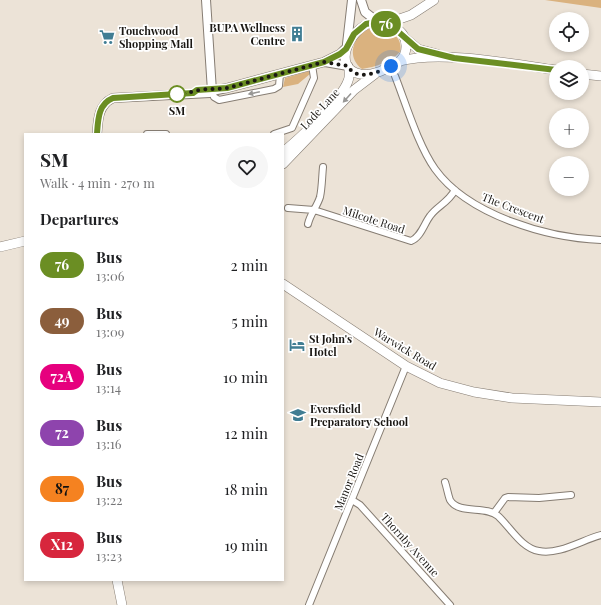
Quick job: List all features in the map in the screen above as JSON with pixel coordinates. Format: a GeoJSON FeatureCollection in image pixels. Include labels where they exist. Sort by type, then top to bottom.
{"type":"FeatureCollection","features":[{"type":"Feature","properties":{"kind":"main road"},"geometry":{"type":"LineString","coordinates":[[434,0],[411,15],[382,23],[366,24],[354,34],[346,47],[349,67],[360,74],[376,73],[400,61],[415,57],[454,58],[549,69]]}},
{"type":"Feature","properties":{"kind":"main road"},"geometry":{"type":"LineString","coordinates":[[400,61],[406,49],[404,36],[405,23],[411,15]]}},
{"type":"Feature","properties":{"kind":"main road"},"geometry":{"type":"LineString","coordinates":[[382,23],[394,28],[418,49],[454,58]]}},
{"type":"Feature","properties":{"kind":"main road","name":"Lode Lane"},"geometry":{"type":"LineString","coordinates":[[284,151],[299,139],[335,100],[348,82],[349,67]]}},
{"type":"Feature","properties":{"kind":"main road","name":"Lode Lane"},"geometry":{"type":"LineString","coordinates":[[284,163],[354,90],[376,73]]}},
{"type":"Feature","properties":{"kind":"main road"},"geometry":{"type":"LineString","coordinates":[[589,75],[601,76]]}},
{"type":"Feature","properties":{"kind":"main road"},"geometry":{"type":"LineString","coordinates":[[0,241],[24,237]]}},
{"type":"Feature","properties":{"kind":"main road"},"geometry":{"type":"LineString","coordinates":[[0,247],[24,241]]}},
{"type":"Feature","properties":{"kind":"main road","name":"Warwick Road"},"geometry":{"type":"LineString","coordinates":[[284,285],[406,366],[440,383],[474,392],[512,398],[601,402]]}},
{"type":"Feature","properties":{"kind":"main road"},"geometry":{"type":"LineString","coordinates":[[117,581],[122,605]]}},
{"type":"Feature","properties":{"kind":"street"},"geometry":{"type":"LineString","coordinates":[[206,0],[212,90],[214,97],[219,100],[274,89],[279,86],[280,74]]}},
{"type":"Feature","properties":{"kind":"street"},"geometry":{"type":"LineString","coordinates":[[348,0],[350,16]]}},
{"type":"Feature","properties":{"kind":"street"},"geometry":{"type":"LineString","coordinates":[[97,133],[98,116],[106,102],[116,97],[143,97],[193,93],[197,90],[212,90],[324,62],[340,54],[346,47],[352,0]]}},
{"type":"Feature","properties":{"kind":"street"},"geometry":{"type":"LineString","coordinates":[[361,0],[364,12],[382,23]]}},
{"type":"Feature","properties":{"kind":"street"},"geometry":{"type":"LineString","coordinates":[[324,62],[349,67]]}},
{"type":"Feature","properties":{"kind":"street"},"geometry":{"type":"LineString","coordinates":[[277,133],[292,128],[314,78],[312,65]]}},
{"type":"Feature","properties":{"kind":"street","name":"The Crescent"},"geometry":{"type":"LineString","coordinates":[[395,76],[427,155],[436,170],[455,190],[486,210],[524,226],[584,240],[601,240]]}},
{"type":"Feature","properties":{"kind":"street"},"geometry":{"type":"LineString","coordinates":[[308,224],[310,216],[320,197],[323,167]]}},
{"type":"Feature","properties":{"kind":"street","name":"Milcote Road"},"geometry":{"type":"LineString","coordinates":[[288,208],[314,210],[411,241],[417,237],[431,214],[444,205],[455,190]]}},
{"type":"Feature","properties":{"kind":"street","name":"Manor Road"},"geometry":{"type":"LineString","coordinates":[[310,605],[406,366]]}},
{"type":"Feature","properties":{"kind":"street"},"geometry":{"type":"LineString","coordinates":[[445,482],[453,504],[462,508],[494,513],[527,546],[538,551],[551,552],[601,535]]}},
{"type":"Feature","properties":{"kind":"street"},"geometry":{"type":"LineString","coordinates":[[494,513],[505,498],[508,497],[539,498],[571,495]]}},
{"type":"Feature","properties":{"kind":"street","name":"Thornby Avenue"},"geometry":{"type":"LineString","coordinates":[[352,500],[360,505],[450,605]]}},
{"type":"Feature","properties":{"kind":"shaded area"},"geometry":{"type":"Polygon","coordinates":[[[545,0],[601,0],[601,8],[545,0]]]}},
{"type":"Feature","properties":{"kind":"shaded area"},"geometry":{"type":"Polygon","coordinates":[[[373,27],[378,27],[389,31],[397,37],[401,46],[400,52],[392,59],[382,64],[362,69],[354,57],[354,45],[361,34],[373,27]]]}},
{"type":"Feature","properties":{"kind":"shaded area"},"geometry":{"type":"Polygon","coordinates":[[[309,71],[310,74],[298,84],[283,87],[285,78],[309,71]]]}},
{"type":"Feature","properties":{"kind":"bus line","name":"76"},"geometry":{"type":"LineString","coordinates":[[97,133],[98,116],[102,106],[110,99],[116,97],[143,97],[193,93],[197,90],[227,88],[324,62],[340,54],[346,49],[347,44],[360,28],[371,23],[379,22],[399,30],[412,45],[418,49],[454,58],[549,69]]}},
{"type":"Feature","properties":{"kind":"place","name":"BUPA Wellness Centre"},"geometry":{"type":"Point","coordinates":[297,34]}},
{"type":"Feature","properties":{"kind":"place","name":"Touchwood Shopping Mall"},"geometry":{"type":"Point","coordinates":[107,37]}},
{"type":"Feature","properties":{"kind":"place","name":"SM"},"geometry":{"type":"Point","coordinates":[177,94]}},
{"type":"Feature","properties":{"kind":"place","name":"St John's Hotel"},"geometry":{"type":"Point","coordinates":[297,345]}},
{"type":"Feature","properties":{"kind":"place","name":"Eversfield Preparatory School"},"geometry":{"type":"Point","coordinates":[298,415]}},
{"type":"Feature","properties":{"kind":"route"},"geometry":{"type":"LineString","coordinates":[[177,94],[193,93],[197,90],[204,89],[212,90],[227,88],[324,62],[338,63],[348,66],[352,71],[365,75],[376,73],[391,66]]}}]}
